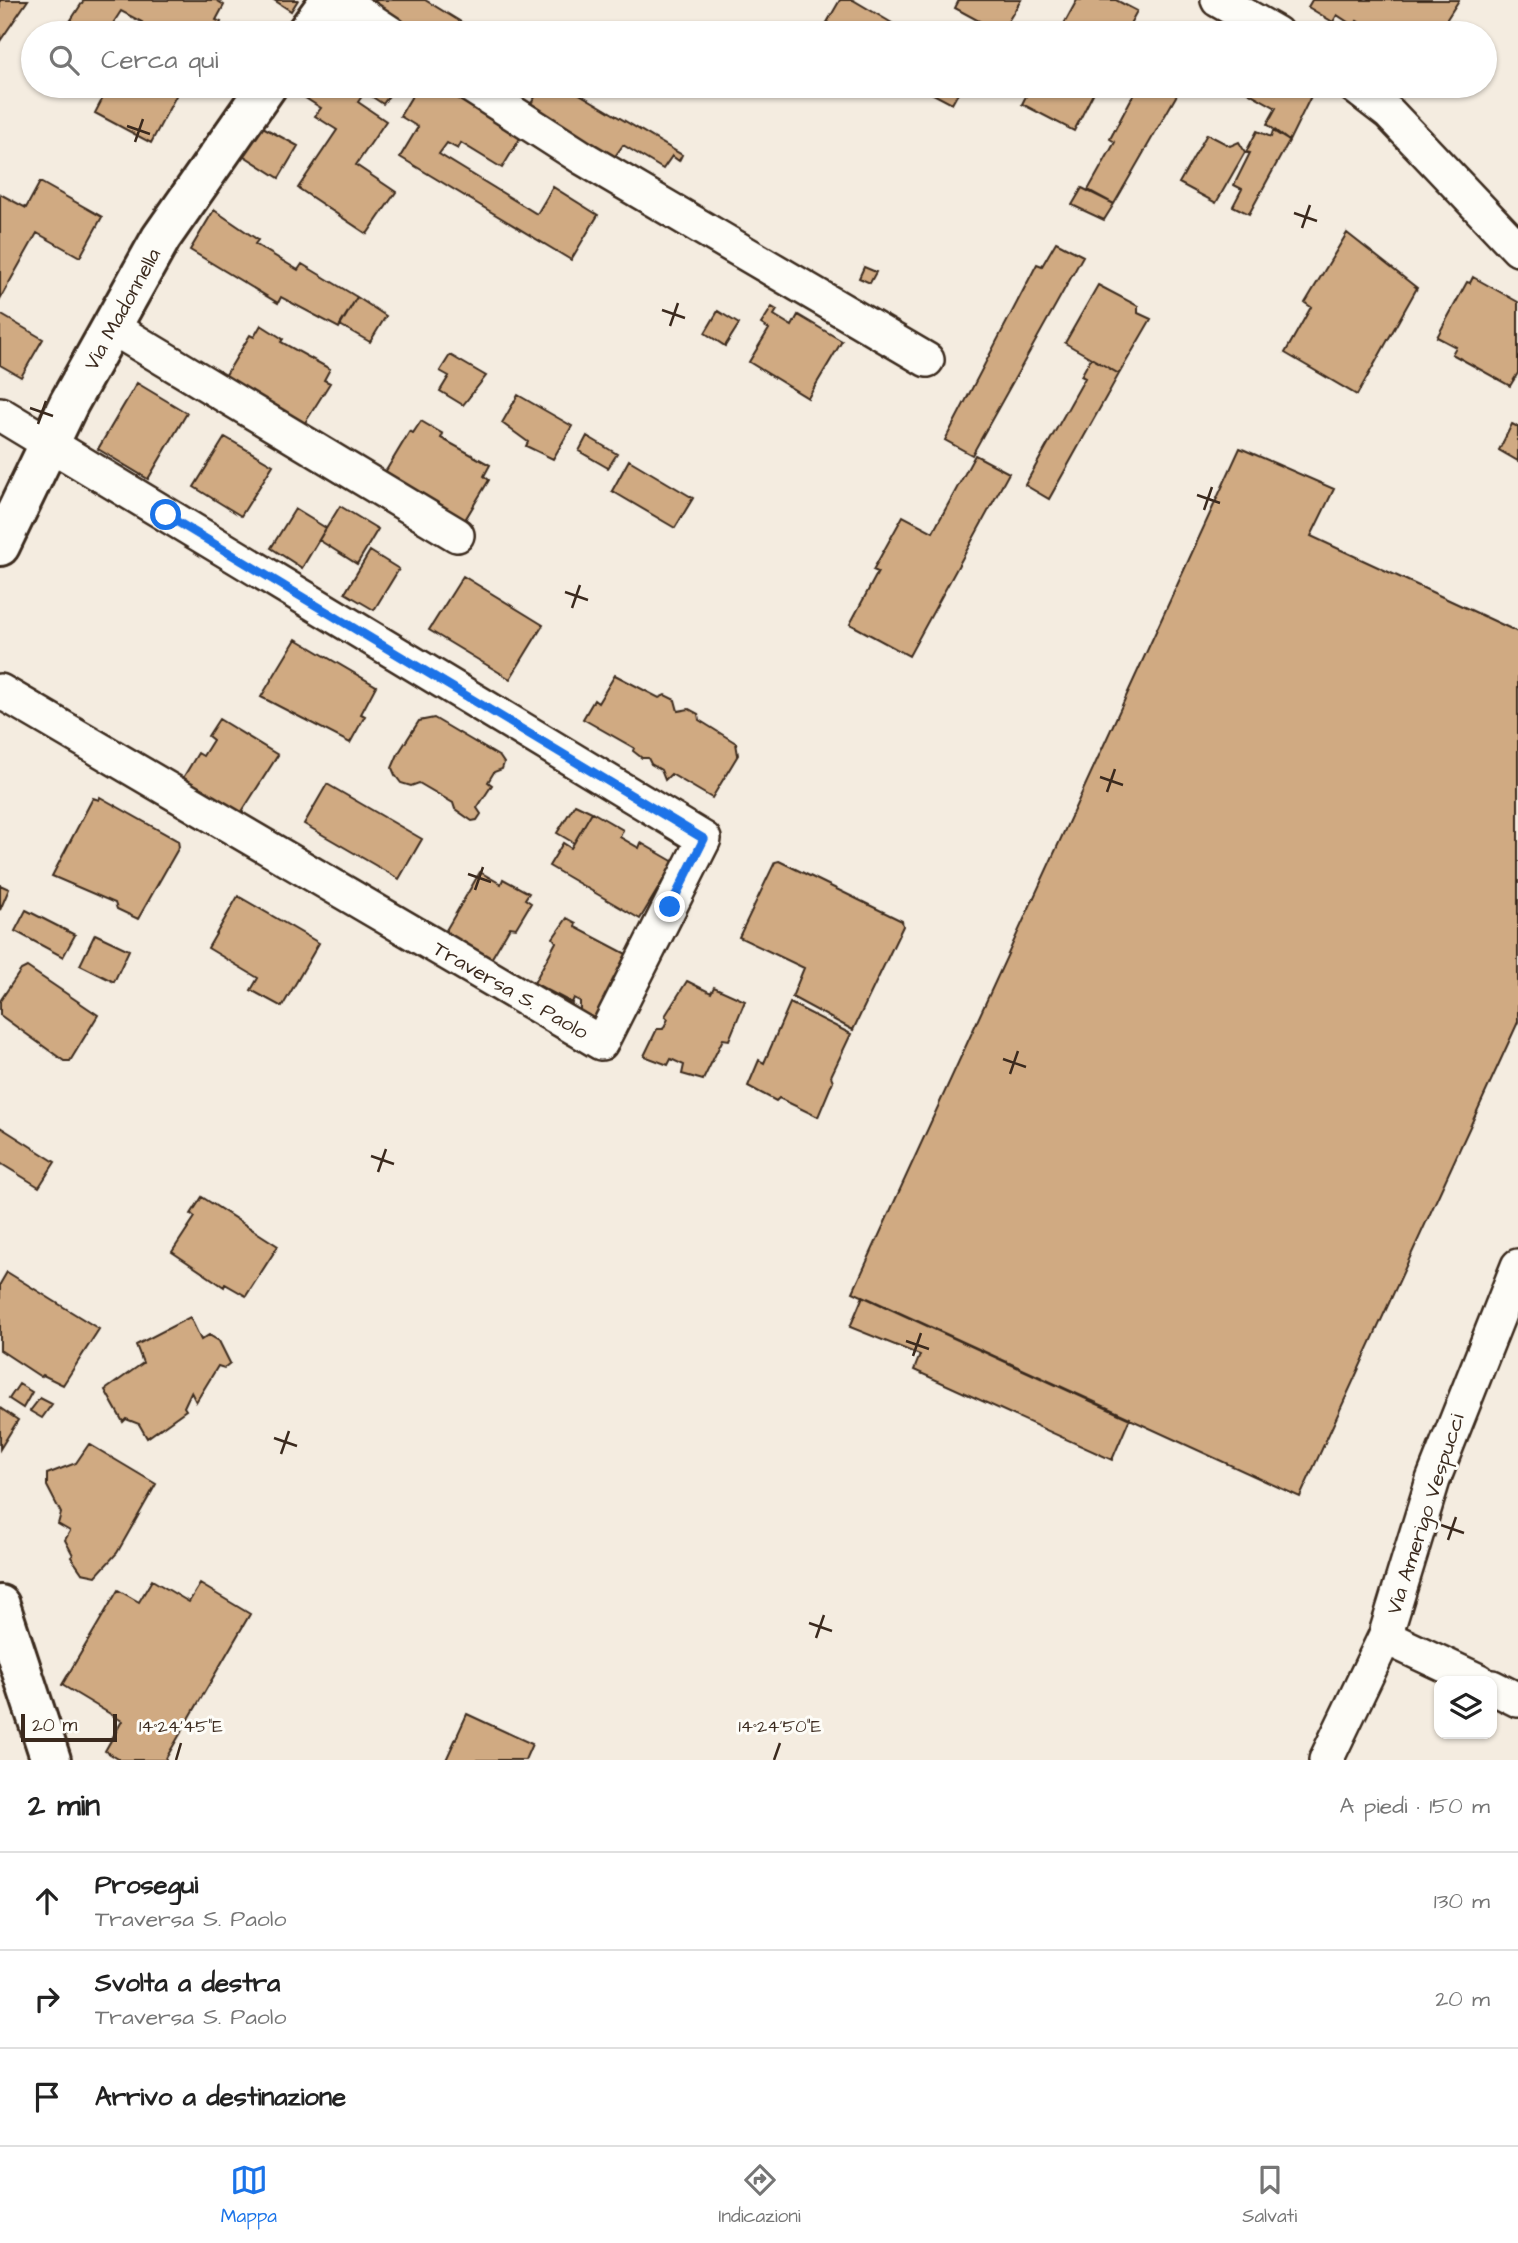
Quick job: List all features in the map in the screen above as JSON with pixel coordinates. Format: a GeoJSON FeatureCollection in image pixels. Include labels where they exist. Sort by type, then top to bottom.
{"type":"FeatureCollection","features":[{"type":"Feature","properties":{"kind":"street"},"geometry":{"type":"LineString","coordinates":[[315,21],[330,0]]}},
{"type":"Feature","properties":{"kind":"street"},"geometry":{"type":"LineString","coordinates":[[340,0],[372,21]]}},
{"type":"Feature","properties":{"kind":"street"},"geometry":{"type":"LineString","coordinates":[[1218,0],[1255,21]]}},
{"type":"Feature","properties":{"kind":"street","name":"Via Madonnella"},"geometry":{"type":"LineString","coordinates":[[0,546],[69,403],[162,238],[259,98]]}},
{"type":"Feature","properties":{"kind":"street"},"geometry":{"type":"LineString","coordinates":[[490,98],[583,158],[927,360]]}},
{"type":"Feature","properties":{"kind":"street"},"geometry":{"type":"LineString","coordinates":[[1370,98],[1389,113],[1518,249]]}},
{"type":"Feature","properties":{"kind":"street"},"geometry":{"type":"LineString","coordinates":[[113,328],[457,535]]}},
{"type":"Feature","properties":{"kind":"street"},"geometry":{"type":"LineString","coordinates":[[0,414],[49,445]]}},
{"type":"Feature","properties":{"kind":"street","name":"Traversa S. Paolo"},"geometry":{"type":"LineString","coordinates":[[0,691],[601,1042],[704,839],[49,445]]}},
{"type":"Feature","properties":{"kind":"street","name":"Via Amerigo Vespucci"},"geometry":{"type":"LineString","coordinates":[[1326,1760],[1385,1637],[1433,1480],[1518,1266]]}},
{"type":"Feature","properties":{"kind":"street"},"geometry":{"type":"LineString","coordinates":[[0,1605],[51,1760]]}},
{"type":"Feature","properties":{"kind":"street"},"geometry":{"type":"LineString","coordinates":[[1385,1637],[1468,1676]]}},
{"type":"Feature","properties":{"kind":"street"},"geometry":{"type":"LineString","coordinates":[[1497,1690],[1518,1700]]}},
{"type":"Feature","properties":{"kind":"building"},"geometry":{"type":"Polygon","coordinates":[[[0,0],[28,0],[0,41],[0,0]]]}},
{"type":"Feature","properties":{"kind":"building"},"geometry":{"type":"Polygon","coordinates":[[[84,0],[216,0],[224,5],[216,20],[218,21],[140,21],[121,11],[114,21],[70,21],[84,0]]]}},
{"type":"Feature","properties":{"kind":"building"},"geometry":{"type":"Polygon","coordinates":[[[274,0],[298,0],[291,11],[274,0]]]}},
{"type":"Feature","properties":{"kind":"building"},"geometry":{"type":"Polygon","coordinates":[[[360,0],[425,0],[459,21],[395,21],[360,0]]]}},
{"type":"Feature","properties":{"kind":"building"},"geometry":{"type":"Polygon","coordinates":[[[840,0],[853,0],[889,21],[828,21],[840,0]]]}},
{"type":"Feature","properties":{"kind":"building"},"geometry":{"type":"Polygon","coordinates":[[[959,0],[1021,0],[1008,21],[979,21],[955,8],[959,0]]]}},
{"type":"Feature","properties":{"kind":"building"},"geometry":{"type":"Polygon","coordinates":[[[1077,0],[1116,0],[1137,11],[1132,21],[1066,21],[1077,0]]]}},
{"type":"Feature","properties":{"kind":"building"},"geometry":{"type":"Polygon","coordinates":[[[1312,0],[1459,0],[1446,21],[1346,21],[1337,15],[1331,21],[1308,7],[1312,0]]]}},
{"type":"Feature","properties":{"kind":"building"},"geometry":{"type":"Polygon","coordinates":[[[103,98],[175,98],[151,143],[95,113],[103,98]]]}},
{"type":"Feature","properties":{"kind":"building"},"geometry":{"type":"Polygon","coordinates":[[[305,98],[361,98],[358,102],[386,121],[356,165],[396,192],[367,234],[298,188],[337,130],[315,116],[321,108],[305,98]]]}},
{"type":"Feature","properties":{"kind":"building"},"geometry":{"type":"Polygon","coordinates":[[[374,98],[387,98],[383,104],[374,98]]]}},
{"type":"Feature","properties":{"kind":"building"},"geometry":{"type":"Polygon","coordinates":[[[411,98],[468,98],[524,132],[502,168],[461,143],[458,149],[447,143],[439,154],[537,214],[553,187],[598,215],[571,260],[400,157],[418,127],[400,116],[411,98]]]}},
{"type":"Feature","properties":{"kind":"building"},"geometry":{"type":"Polygon","coordinates":[[[534,98],[586,98],[682,155],[679,161],[672,156],[663,169],[623,145],[609,165],[524,115],[534,98]]]}},
{"type":"Feature","properties":{"kind":"building"},"geometry":{"type":"Polygon","coordinates":[[[941,98],[955,98],[952,104],[941,98]]]}},
{"type":"Feature","properties":{"kind":"building"},"geometry":{"type":"Polygon","coordinates":[[[1025,98],[1091,98],[1074,131],[1022,104],[1025,98]]]}},
{"type":"Feature","properties":{"kind":"building"},"geometry":{"type":"Polygon","coordinates":[[[1132,98],[1175,98],[1114,204],[1088,190],[1115,142],[1110,139],[1132,98]]]}},
{"type":"Feature","properties":{"kind":"building"},"geometry":{"type":"Polygon","coordinates":[[[1258,98],[1310,98],[1289,141],[1267,124],[1276,108],[1258,98]]]}},
{"type":"Feature","properties":{"kind":"building"},"geometry":{"type":"Polygon","coordinates":[[[259,125],[298,146],[279,178],[241,154],[259,125]]]}},
{"type":"Feature","properties":{"kind":"building"},"geometry":{"type":"Polygon","coordinates":[[[1257,131],[1271,137],[1273,131],[1289,141],[1249,214],[1233,206],[1242,189],[1234,185],[1250,153],[1246,152],[1257,131]]]}},
{"type":"Feature","properties":{"kind":"building"},"geometry":{"type":"Polygon","coordinates":[[[1207,134],[1230,146],[1239,142],[1245,152],[1216,203],[1179,183],[1207,134]]]}},
{"type":"Feature","properties":{"kind":"building"},"geometry":{"type":"Polygon","coordinates":[[[40,182],[102,217],[80,257],[37,233],[0,299],[0,194],[26,208],[40,182]]]}},
{"type":"Feature","properties":{"kind":"building"},"geometry":{"type":"Polygon","coordinates":[[[1082,188],[1114,204],[1104,220],[1072,205],[1082,188]]]}},
{"type":"Feature","properties":{"kind":"building"},"geometry":{"type":"Polygon","coordinates":[[[214,210],[258,240],[255,244],[298,270],[302,264],[357,297],[339,328],[281,297],[278,303],[190,250],[214,210]]]}},
{"type":"Feature","properties":{"kind":"building"},"geometry":{"type":"Polygon","coordinates":[[[1347,233],[1417,288],[1357,395],[1285,353],[1311,307],[1305,303],[1347,233]]]}},
{"type":"Feature","properties":{"kind":"building"},"geometry":{"type":"Polygon","coordinates":[[[1056,242],[1083,256],[972,455],[945,440],[1037,264],[1042,266],[1056,242]]]}},
{"type":"Feature","properties":{"kind":"building"},"geometry":{"type":"Polygon","coordinates":[[[864,267],[876,272],[870,283],[859,278],[864,267]]]}},
{"type":"Feature","properties":{"kind":"building"},"geometry":{"type":"Polygon","coordinates":[[[1473,277],[1518,302],[1518,373],[1510,386],[1452,354],[1456,347],[1437,337],[1467,282],[1470,283],[1473,277]]]}},
{"type":"Feature","properties":{"kind":"building"},"geometry":{"type":"Polygon","coordinates":[[[1098,285],[1138,306],[1138,313],[1151,319],[1119,374],[1065,343],[1098,285]]]}},
{"type":"Feature","properties":{"kind":"building"},"geometry":{"type":"Polygon","coordinates":[[[357,297],[386,316],[370,342],[340,325],[357,297]]]}},
{"type":"Feature","properties":{"kind":"building"},"geometry":{"type":"Polygon","coordinates":[[[772,307],[777,310],[774,315],[792,326],[798,315],[842,341],[808,398],[749,362],[769,329],[761,324],[772,307]]]}},
{"type":"Feature","properties":{"kind":"building"},"geometry":{"type":"Polygon","coordinates":[[[718,311],[739,324],[725,346],[705,333],[718,311]]]}},
{"type":"Feature","properties":{"kind":"building"},"geometry":{"type":"Polygon","coordinates":[[[0,314],[43,339],[21,377],[0,365],[0,314]]]}},
{"type":"Feature","properties":{"kind":"building"},"geometry":{"type":"Polygon","coordinates":[[[261,325],[283,339],[281,342],[330,369],[324,380],[330,383],[303,426],[224,378],[250,335],[254,337],[261,325]]]}},
{"type":"Feature","properties":{"kind":"building"},"geometry":{"type":"Polygon","coordinates":[[[450,355],[486,376],[463,405],[440,391],[449,376],[440,371],[450,355]]]}},
{"type":"Feature","properties":{"kind":"building"},"geometry":{"type":"Polygon","coordinates":[[[1091,358],[1119,374],[1049,499],[1025,485],[1085,378],[1081,376],[1091,358]]]}},
{"type":"Feature","properties":{"kind":"building"},"geometry":{"type":"Polygon","coordinates":[[[137,383],[187,413],[148,479],[98,449],[137,383]]]}},
{"type":"Feature","properties":{"kind":"building"},"geometry":{"type":"Polygon","coordinates":[[[518,395],[572,426],[553,459],[526,446],[528,442],[502,423],[518,395]]]}},
{"type":"Feature","properties":{"kind":"building"},"geometry":{"type":"Polygon","coordinates":[[[421,421],[443,434],[441,438],[490,465],[484,476],[489,480],[463,523],[384,474],[410,431],[413,433],[421,421]]]}},
{"type":"Feature","properties":{"kind":"building"},"geometry":{"type":"Polygon","coordinates":[[[1512,424],[1518,427],[1518,461],[1499,450],[1512,424]]]}},
{"type":"Feature","properties":{"kind":"building"},"geometry":{"type":"Polygon","coordinates":[[[587,436],[617,454],[608,468],[579,451],[587,436]]]}},
{"type":"Feature","properties":{"kind":"building"},"geometry":{"type":"Polygon","coordinates":[[[225,437],[273,465],[241,516],[194,487],[225,437]]]}},
{"type":"Feature","properties":{"kind":"building"},"geometry":{"type":"Polygon","coordinates":[[[1240,448],[1334,489],[1311,536],[1518,632],[1518,1022],[1300,1497],[853,1292],[1240,448]]]}},
{"type":"Feature","properties":{"kind":"building"},"geometry":{"type":"Polygon","coordinates":[[[975,455],[1009,473],[909,656],[850,624],[878,572],[873,570],[903,516],[933,532],[975,455]]]}},
{"type":"Feature","properties":{"kind":"building"},"geometry":{"type":"Polygon","coordinates":[[[629,460],[693,498],[675,528],[612,491],[629,460]]]}},
{"type":"Feature","properties":{"kind":"building"},"geometry":{"type":"Polygon","coordinates":[[[340,506],[378,529],[357,564],[319,540],[340,506]]]}},
{"type":"Feature","properties":{"kind":"building"},"geometry":{"type":"Polygon","coordinates":[[[295,509],[326,528],[302,568],[271,548],[295,509]]]}},
{"type":"Feature","properties":{"kind":"building"},"geometry":{"type":"Polygon","coordinates":[[[370,551],[399,569],[374,610],[345,593],[370,551]]]}},
{"type":"Feature","properties":{"kind":"building"},"geometry":{"type":"Polygon","coordinates":[[[463,576],[543,625],[510,679],[429,630],[463,576]]]}},
{"type":"Feature","properties":{"kind":"building"},"geometry":{"type":"Polygon","coordinates":[[[296,639],[376,686],[361,714],[365,716],[350,743],[261,697],[296,639]]]}},
{"type":"Feature","properties":{"kind":"building"},"geometry":{"type":"Polygon","coordinates":[[[615,675],[659,698],[665,695],[675,700],[678,711],[689,709],[698,714],[699,720],[736,743],[738,755],[712,798],[671,774],[665,780],[661,770],[651,764],[648,758],[642,758],[633,751],[634,748],[583,719],[594,700],[598,703],[615,675]]]}},
{"type":"Feature","properties":{"kind":"building"},"geometry":{"type":"Polygon","coordinates":[[[434,718],[500,757],[504,763],[502,769],[494,772],[488,782],[492,785],[477,808],[481,814],[477,820],[472,821],[455,809],[453,803],[419,783],[411,786],[401,783],[392,768],[419,721],[434,718]]]}},
{"type":"Feature","properties":{"kind":"building"},"geometry":{"type":"Polygon","coordinates":[[[219,719],[278,755],[241,813],[183,778],[198,753],[203,756],[213,740],[208,736],[219,719]]]}},
{"type":"Feature","properties":{"kind":"building"},"geometry":{"type":"Polygon","coordinates":[[[327,784],[422,839],[399,879],[304,824],[327,784]]]}},
{"type":"Feature","properties":{"kind":"building"},"geometry":{"type":"Polygon","coordinates":[[[100,797],[178,841],[179,847],[138,919],[117,909],[115,903],[52,876],[93,798],[99,800],[100,797]]]}},
{"type":"Feature","properties":{"kind":"building"},"geometry":{"type":"Polygon","coordinates":[[[575,804],[592,812],[574,843],[557,833],[575,804]]]}},
{"type":"Feature","properties":{"kind":"building"},"geometry":{"type":"Polygon","coordinates":[[[592,812],[623,830],[620,837],[639,848],[641,843],[674,862],[640,919],[549,866],[563,843],[571,848],[592,812]]]}},
{"type":"Feature","properties":{"kind":"building"},"geometry":{"type":"Polygon","coordinates":[[[779,861],[902,921],[903,926],[853,1030],[792,997],[804,968],[739,937],[775,862],[779,861]]]}},
{"type":"Feature","properties":{"kind":"building"},"geometry":{"type":"Polygon","coordinates":[[[480,872],[501,884],[503,879],[529,893],[525,899],[531,903],[516,928],[510,927],[490,961],[442,937],[480,872]]]}},
{"type":"Feature","properties":{"kind":"building"},"geometry":{"type":"Polygon","coordinates":[[[0,885],[9,889],[0,910],[0,885]]]}},
{"type":"Feature","properties":{"kind":"building"},"geometry":{"type":"Polygon","coordinates":[[[238,896],[319,943],[282,1007],[251,990],[258,978],[208,948],[238,896]]]}},
{"type":"Feature","properties":{"kind":"building"},"geometry":{"type":"Polygon","coordinates":[[[26,910],[75,935],[63,957],[15,931],[26,910]]]}},
{"type":"Feature","properties":{"kind":"building"},"geometry":{"type":"Polygon","coordinates":[[[567,918],[576,923],[575,927],[632,957],[601,1022],[580,1012],[580,1001],[574,998],[572,1003],[534,983],[556,942],[553,938],[567,918]]]}},
{"type":"Feature","properties":{"kind":"building"},"geometry":{"type":"Polygon","coordinates":[[[95,934],[129,950],[114,982],[80,965],[95,934]]]}},
{"type":"Feature","properties":{"kind":"building"},"geometry":{"type":"Polygon","coordinates":[[[27,967],[98,1015],[70,1061],[64,1061],[0,1015],[0,1001],[21,970],[27,967]]]}},
{"type":"Feature","properties":{"kind":"building"},"geometry":{"type":"Polygon","coordinates":[[[687,981],[711,993],[714,987],[745,1001],[729,1040],[723,1039],[703,1080],[682,1074],[684,1065],[671,1059],[668,1065],[644,1056],[657,1029],[663,1029],[668,1019],[665,1016],[687,981]]]}},
{"type":"Feature","properties":{"kind":"building"},"geometry":{"type":"Polygon","coordinates":[[[790,1003],[851,1034],[831,1076],[833,1081],[818,1117],[779,1098],[776,1101],[748,1086],[759,1060],[764,1063],[790,1003]]]}},
{"type":"Feature","properties":{"kind":"building"},"geometry":{"type":"Polygon","coordinates":[[[0,1127],[55,1162],[39,1187],[0,1163],[0,1127]]]}},
{"type":"Feature","properties":{"kind":"building"},"geometry":{"type":"Polygon","coordinates":[[[202,1197],[278,1246],[246,1296],[225,1284],[224,1287],[172,1252],[195,1217],[191,1214],[202,1197]]]}},
{"type":"Feature","properties":{"kind":"building"},"geometry":{"type":"Polygon","coordinates":[[[7,1272],[99,1329],[63,1385],[43,1375],[41,1377],[0,1350],[0,1284],[7,1272]]]}},
{"type":"Feature","properties":{"kind":"building"},"geometry":{"type":"Polygon","coordinates":[[[863,1296],[1130,1418],[1112,1460],[914,1370],[920,1355],[850,1327],[863,1296]]]}},
{"type":"Feature","properties":{"kind":"building"},"geometry":{"type":"Polygon","coordinates":[[[190,1317],[201,1340],[209,1335],[219,1341],[230,1363],[224,1368],[218,1366],[196,1402],[191,1392],[184,1407],[186,1410],[147,1438],[139,1424],[126,1419],[123,1422],[105,1390],[143,1363],[136,1345],[190,1317]]]}},
{"type":"Feature","properties":{"kind":"building"},"geometry":{"type":"Polygon","coordinates":[[[19,1384],[32,1392],[23,1408],[9,1399],[19,1384]]]}},
{"type":"Feature","properties":{"kind":"building"},"geometry":{"type":"Polygon","coordinates":[[[40,1398],[52,1404],[42,1418],[30,1411],[40,1398]]]}},
{"type":"Feature","properties":{"kind":"building"},"geometry":{"type":"Polygon","coordinates":[[[0,1408],[18,1420],[0,1449],[0,1408]]]}},
{"type":"Feature","properties":{"kind":"building"},"geometry":{"type":"Polygon","coordinates":[[[89,1444],[156,1484],[117,1553],[96,1576],[82,1573],[71,1557],[73,1555],[65,1540],[70,1531],[58,1524],[61,1513],[47,1486],[47,1474],[76,1463],[89,1444]]]}},
{"type":"Feature","properties":{"kind":"building"},"geometry":{"type":"Polygon","coordinates":[[[152,1580],[189,1602],[200,1584],[250,1614],[165,1760],[120,1760],[105,1751],[122,1721],[62,1685],[118,1590],[139,1602],[152,1580]]]}},
{"type":"Feature","properties":{"kind":"building"},"geometry":{"type":"Polygon","coordinates":[[[467,1714],[532,1744],[525,1760],[446,1760],[467,1714]]]}},
{"type":"Feature","properties":{"kind":"route"},"geometry":{"type":"LineString","coordinates":[[166,515],[704,839],[670,907]]}}]}
